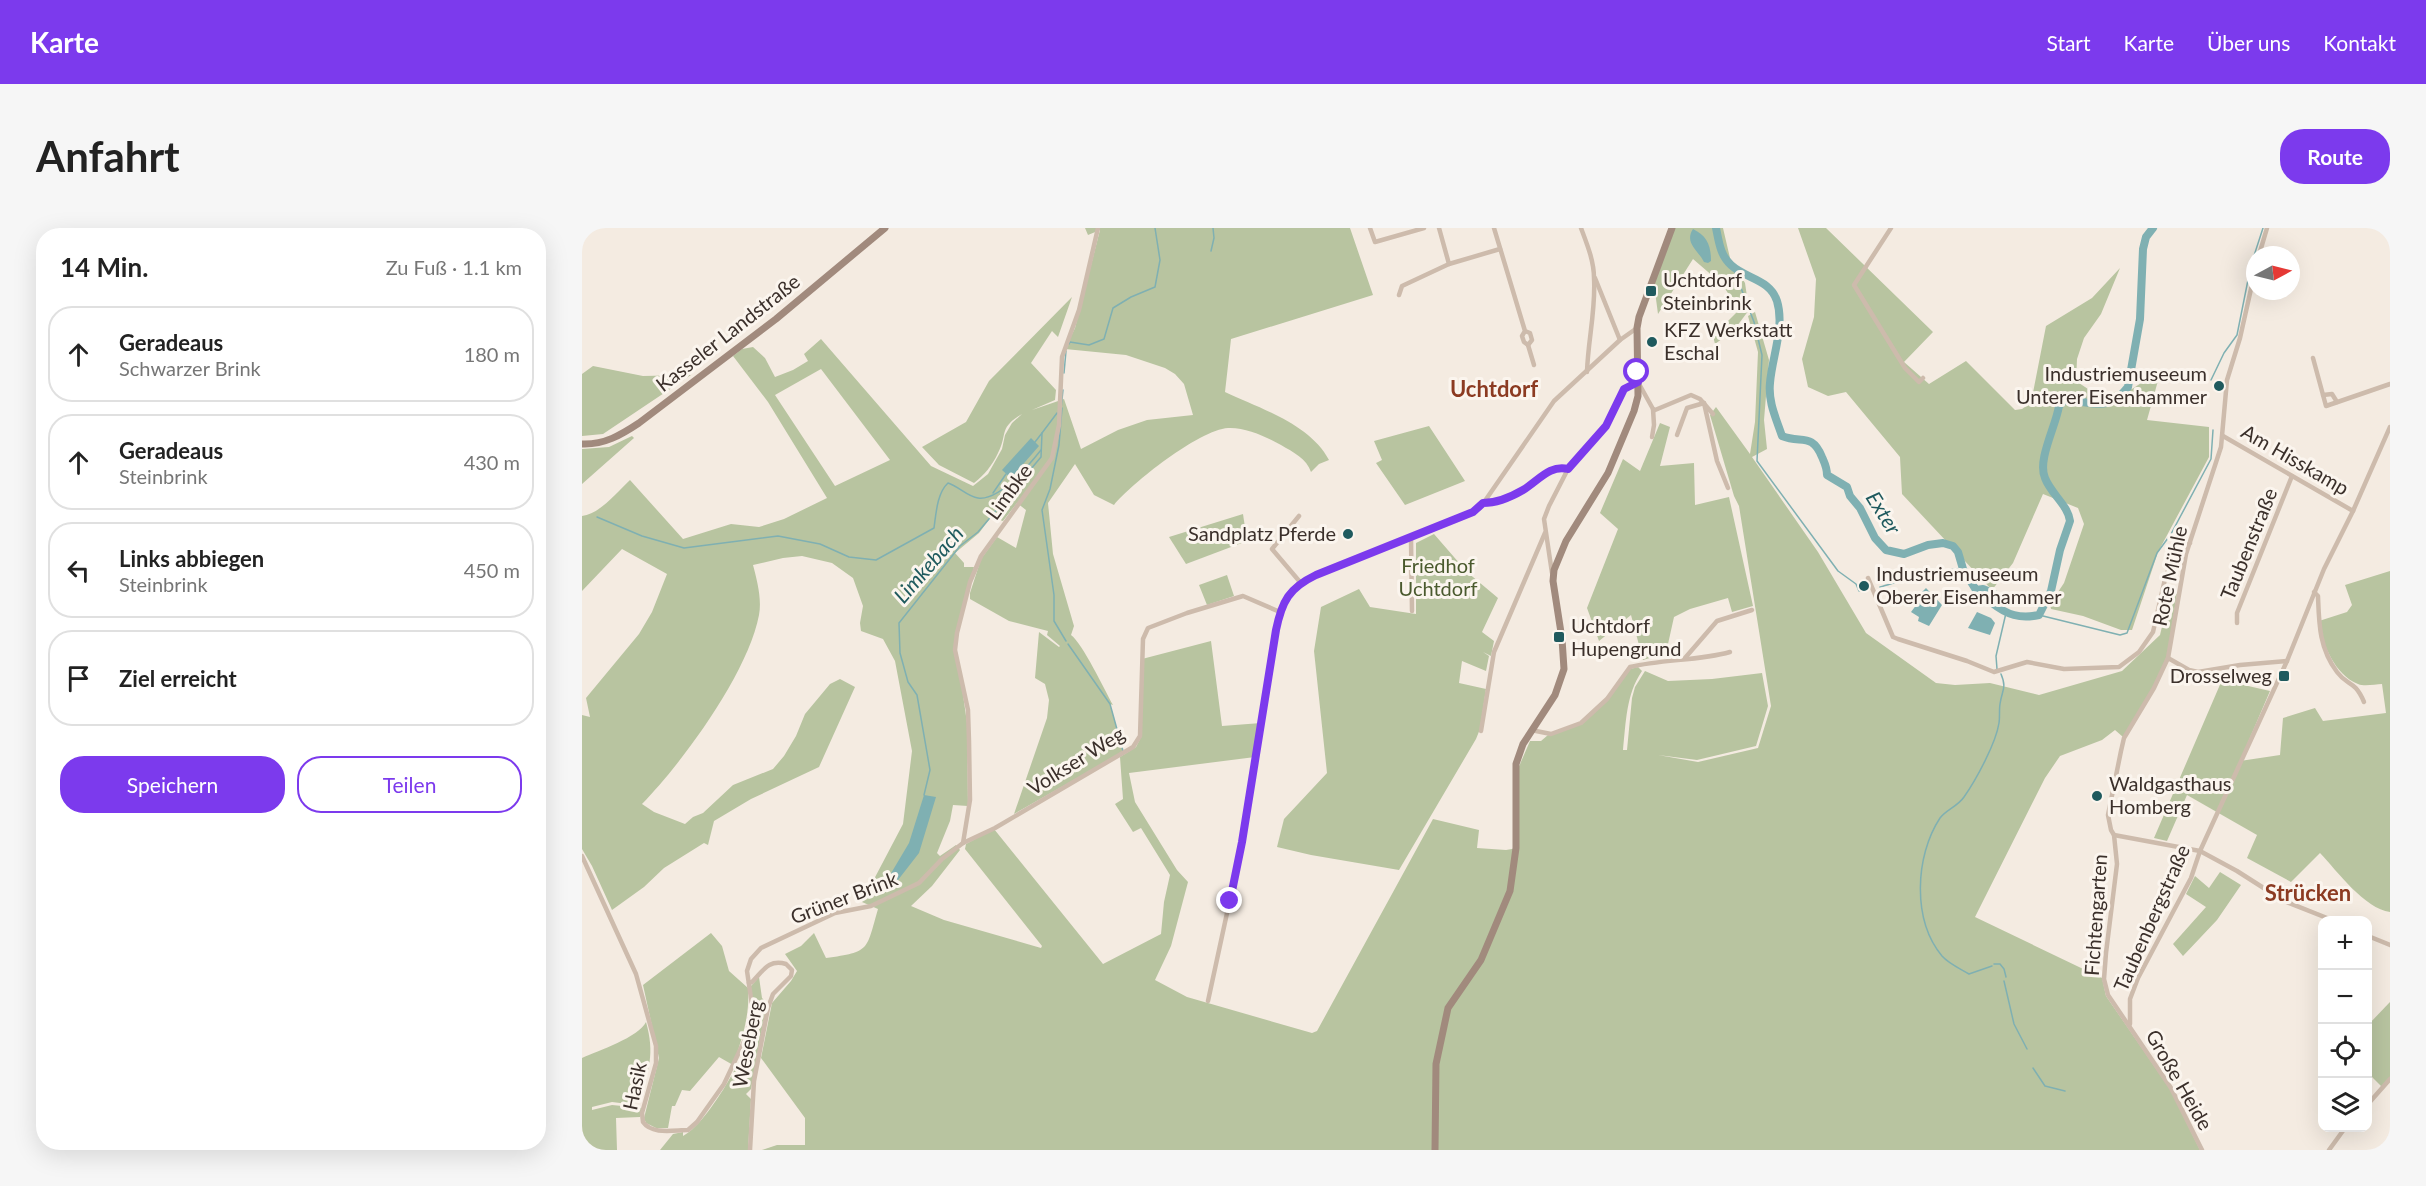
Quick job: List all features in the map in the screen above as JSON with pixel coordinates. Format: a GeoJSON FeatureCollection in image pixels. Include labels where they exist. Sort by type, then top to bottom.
{"type":"FeatureCollection","features":[{"type":"Feature","properties":{"kind":"street","name":"Kasseler Landstraße"},"geometry":{"type":"LineString","coordinates":[[582,444],[605,441],[620,436],[639,423],[776,320],[885,228]]}},
{"type":"Feature","properties":{"kind":"street","name":"Limbke"},"geometry":{"type":"LineString","coordinates":[[963,843],[970,800],[970,752],[968,710],[956,650],[957,633],[970,582],[981,556],[1052,458],[1059,425],[1062,357],[1079,310],[1098,228]]}},
{"type":"Feature","properties":{"kind":"street"},"geometry":{"type":"LineString","coordinates":[[1370,228],[1375,242],[1424,228]]}},
{"type":"Feature","properties":{"kind":"street"},"geometry":{"type":"LineString","coordinates":[[1439,228],[1449,264]]}},
{"type":"Feature","properties":{"kind":"street"},"geometry":{"type":"LineString","coordinates":[[1494,228],[1525,331],[1522,336],[1528,345],[1534,365]]}},
{"type":"Feature","properties":{"kind":"street"},"geometry":{"type":"LineString","coordinates":[[1581,228],[1591,258],[1594,276],[1620,340]]}},
{"type":"Feature","properties":{"kind":"street"},"geometry":{"type":"LineString","coordinates":[[1553,581],[1554,570],[1566,541],[1608,473],[1636,404],[1638,382],[1636,328],[1671,228]]}},
{"type":"Feature","properties":{"kind":"street"},"geometry":{"type":"LineString","coordinates":[[1891,228],[1854,285],[1905,368],[1920,382],[1923,378]]}},
{"type":"Feature","properties":{"kind":"street"},"geometry":{"type":"LineString","coordinates":[[2262,246],[2267,228]]}},
{"type":"Feature","properties":{"kind":"street"},"geometry":{"type":"LineString","coordinates":[[1399,295],[1402,286],[1449,264],[1500,249]]}},
{"type":"Feature","properties":{"kind":"street"},"geometry":{"type":"LineString","coordinates":[[1587,372],[1594,276]]}},
{"type":"Feature","properties":{"kind":"street","name":"Rote Mühle"},"geometry":{"type":"LineString","coordinates":[[2154,688],[2168,658],[2190,543],[2216,467],[2223,436],[2227,380],[2249,300]]}},
{"type":"Feature","properties":{"kind":"street"},"geometry":{"type":"LineString","coordinates":[[1208,1001],[1242,842],[1280,612],[1288,595],[1300,582],[1473,512],[1483,503],[1554,401],[1636,328]]}},
{"type":"Feature","properties":{"kind":"street"},"geometry":{"type":"LineString","coordinates":[[2313,358],[2326,406],[2390,384]]}},
{"type":"Feature","properties":{"kind":"street"},"geometry":{"type":"LineString","coordinates":[[1638,382],[1653,409],[1652,437]]}},
{"type":"Feature","properties":{"kind":"street"},"geometry":{"type":"LineString","coordinates":[[1435,1150],[1436,1064],[1448,1008],[1481,960],[1510,891],[1516,848],[1516,764],[1523,744],[1555,695],[1564,669],[1562,639],[1544,519],[1568,469],[1606,426],[1624,389],[1638,382]]}},
{"type":"Feature","properties":{"kind":"street"},"geometry":{"type":"LineString","coordinates":[[2323,395],[2332,394],[2337,402]]}},
{"type":"Feature","properties":{"kind":"street"},"geometry":{"type":"LineString","coordinates":[[1653,409],[1662,409],[1691,395],[1704,403],[1713,414]]}},
{"type":"Feature","properties":{"kind":"street"},"geometry":{"type":"LineString","coordinates":[[1677,435],[1687,408],[1704,403]]}},
{"type":"Feature","properties":{"kind":"street"},"geometry":{"type":"LineString","coordinates":[[1704,403],[1717,461],[1728,488]]}},
{"type":"Feature","properties":{"kind":"street","name":"Taubenbergstraße"},"geometry":{"type":"LineString","coordinates":[[2130,1026],[2130,999],[2138,978],[2191,878],[2200,851],[2287,662],[2314,592],[2390,427]]}},
{"type":"Feature","properties":{"kind":"street","name":"Am Hisskamp"},"geometry":{"type":"LineString","coordinates":[[2223,436],[2353,511]]}},
{"type":"Feature","properties":{"kind":"street"},"geometry":{"type":"LineString","coordinates":[[1483,503],[1493,503],[1523,490],[1556,469],[1568,469]]}},
{"type":"Feature","properties":{"kind":"street","name":"Taubenstraße"},"geometry":{"type":"LineString","coordinates":[[2237,624],[2237,613],[2292,476]]}},
{"type":"Feature","properties":{"kind":"street"},"geometry":{"type":"LineString","coordinates":[[1299,516],[1272,549],[1300,582]]}},
{"type":"Feature","properties":{"kind":"street"},"geometry":{"type":"LineString","coordinates":[[1481,731],[1494,652],[1545,533]]}},
{"type":"Feature","properties":{"kind":"street"},"geometry":{"type":"LineString","coordinates":[[1411,538],[1412,611]]}},
{"type":"Feature","properties":{"kind":"street"},"geometry":{"type":"LineString","coordinates":[[1868,578],[1893,637],[1994,672],[2027,662],[2064,669],[2119,667],[2139,652],[2153,632],[2171,562],[2184,546],[2190,543]]}},
{"type":"Feature","properties":{"kind":"street"},"geometry":{"type":"LineString","coordinates":[[2314,592],[2318,596],[2319,633],[2335,670],[2358,687],[2364,702]]}},
{"type":"Feature","properties":{"kind":"street","name":"Volkser Weg"},"geometry":{"type":"LineString","coordinates":[[963,843],[995,828],[1135,745],[1140,736],[1143,639],[1148,628],[1243,596],[1280,612]]}},
{"type":"Feature","properties":{"kind":"street"},"geometry":{"type":"LineString","coordinates":[[1685,658],[1717,621],[1752,610]]}},
{"type":"Feature","properties":{"kind":"street"},"geometry":{"type":"LineString","coordinates":[[1531,730],[1551,734],[1581,723],[1607,699],[1630,667],[1685,658],[1714,657],[1730,652]]}},
{"type":"Feature","properties":{"kind":"street"},"geometry":{"type":"LineString","coordinates":[[2168,658],[2189,670],[2198,672],[2287,662]]}},
{"type":"Feature","properties":{"kind":"street","name":"Fichtengarten"},"geometry":{"type":"LineString","coordinates":[[2130,1026],[2108,995],[2104,979],[2117,864],[2114,835],[2110,830],[2108,815],[2124,738],[2154,688]]}},
{"type":"Feature","properties":{"kind":"street"},"geometry":{"type":"LineString","coordinates":[[2114,835],[2200,851],[2284,901],[2320,916]]}},
{"type":"Feature","properties":{"kind":"street","name":"Grüner Brink"},"geometry":{"type":"LineString","coordinates":[[748,983],[747,970],[751,959],[761,948],[828,916],[871,906],[920,883],[942,859],[963,843]]}},
{"type":"Feature","properties":{"kind":"street","name":"Hasik"},"geometry":{"type":"LineString","coordinates":[[582,856],[636,974],[656,1046],[656,1063],[642,1113],[646,1126],[656,1130],[688,1130],[713,1100],[729,1074],[748,1033],[753,1005],[748,983]]}},
{"type":"Feature","properties":{"kind":"street"},"geometry":{"type":"LineString","coordinates":[[2372,938],[2390,945]]}},
{"type":"Feature","properties":{"kind":"street","name":"Weseberg"},"geometry":{"type":"LineString","coordinates":[[748,983],[752,982],[768,964],[774,962],[786,963],[792,969],[788,980],[773,994],[768,1008],[754,1082],[750,1150]]}},
{"type":"Feature","properties":{"kind":"street","name":"Große Heide"},"geometry":{"type":"LineString","coordinates":[[2130,1026],[2171,1088],[2202,1150]]}},
{"type":"Feature","properties":{"kind":"street"},"geometry":{"type":"LineString","coordinates":[[2372,1099],[2390,1079]]}},
{"type":"Feature","properties":{"kind":"street"},"geometry":{"type":"LineString","coordinates":[[2329,1150],[2341,1132]]}},
{"type":"Feature","properties":{"kind":"green space"},"geometry":{"type":"Polygon","coordinates":[[[1085,228],[1350,228],[1373,295],[1231,339],[1225,392],[1283,418],[1310,436],[1329,460],[1319,464],[1311,472],[1299,456],[1275,442],[1249,431],[1228,428],[1216,431],[1184,447],[1150,471],[1114,505],[1094,495],[1075,464],[1048,503],[1053,554],[1074,626],[1071,635],[1087,657],[1113,705],[1110,704],[1123,752],[1014,814],[1047,718],[1049,700],[1045,684],[1035,678],[1039,632],[1060,646],[1047,635],[1048,631],[1009,621],[970,599],[970,593],[981,559],[997,537],[1016,548],[1026,510],[1017,503],[1003,521],[991,517],[979,533],[955,553],[964,563],[964,567],[974,567],[955,638],[967,723],[968,806],[953,805],[950,821],[937,853],[940,856],[956,845],[960,850],[932,886],[911,906],[944,920],[1041,948],[1042,946],[965,849],[966,844],[994,829],[1103,964],[1161,934],[1164,902],[1170,875],[1141,828],[1133,832],[1115,804],[1123,799],[1120,757],[1136,747],[1140,739],[1142,659],[1211,641],[1222,726],[1261,723],[1255,757],[1129,773],[1135,802],[1177,870],[1188,882],[1171,946],[1155,980],[1187,997],[1312,1033],[1317,1031],[1433,819],[1479,830],[1477,848],[1506,850],[1518,848],[1517,771],[1530,741],[1541,741],[1548,735],[1588,719],[1630,669],[1638,667],[1642,671],[1633,689],[1630,699],[1623,750],[1627,750],[1635,687],[1645,671],[1668,681],[1762,673],[1768,706],[1756,746],[1697,760],[1658,755],[1698,762],[1758,748],[1771,706],[1739,506],[1710,415],[1716,407],[1750,454],[1755,422],[1758,352],[1748,316],[1755,312],[1769,360],[1764,420],[1767,449],[1752,457],[1818,552],[1866,633],[1936,683],[1955,685],[1990,683],[2039,695],[2122,671],[2160,635],[2171,589],[2177,594],[2167,658],[2156,682],[2123,737],[2115,730],[2102,740],[2060,756],[2045,778],[1975,917],[2102,978],[2106,996],[2170,1089],[2200,1150],[762,1150],[777,1145],[805,1145],[805,1118],[761,1058],[772,1003],[797,971],[785,954],[801,946],[814,933],[826,958],[851,954],[864,947],[878,909],[862,902],[903,824],[912,751],[895,661],[883,639],[861,631],[863,606],[853,578],[832,563],[802,556],[753,565],[759,590],[760,609],[742,663],[712,716],[676,765],[642,804],[654,812],[685,824],[693,817],[703,813],[733,785],[773,769],[796,736],[805,714],[830,684],[840,679],[855,687],[819,767],[751,799],[714,821],[708,845],[704,843],[664,868],[644,887],[612,910],[582,849],[582,715],[590,717],[586,698],[639,634],[652,612],[667,574],[622,549],[582,591],[582,516],[602,507],[630,480],[683,539],[731,524],[759,527],[784,519],[827,498],[768,402],[733,356],[742,349],[753,347],[765,358],[775,377],[808,361],[804,354],[821,339],[931,466],[973,486],[988,474],[1002,449],[1005,435],[1012,423],[1022,414],[1006,427],[1001,446],[993,462],[974,483],[939,465],[922,447],[966,422],[989,381],[1072,297],[1058,337],[1052,331],[1031,363],[1056,390],[1055,400],[1032,410],[1064,399],[1081,449],[1118,430],[1147,420],[1193,415],[1184,384],[1175,374],[1165,368],[1126,355],[1065,349],[1075,328],[1100,230],[1088,235],[1085,228]],[[821,369],[775,395],[835,486],[890,460],[821,369]]]}},
{"type":"Feature","properties":{"kind":"green space"},"geometry":{"type":"Polygon","coordinates":[[[1675,228],[1723,228],[1730,258],[1745,283],[1749,310],[1734,330],[1715,344],[1713,336],[1739,310],[1722,284],[1693,259],[1658,314],[1654,284],[1675,228]]]}},
{"type":"Feature","properties":{"kind":"green space"},"geometry":{"type":"Polygon","coordinates":[[[1798,228],[1826,228],[1933,332],[1904,362],[1929,384],[1966,361],[2015,410],[2022,409],[2031,403],[2046,326],[2092,298],[2120,268],[2101,314],[2084,338],[2077,359],[2076,381],[2097,395],[2132,389],[2161,370],[2147,420],[2209,427],[2209,457],[2158,552],[2132,630],[2121,630],[2083,616],[2051,609],[2050,604],[2064,583],[2084,524],[2078,508],[2043,494],[2013,563],[1992,590],[1902,494],[1900,457],[1846,392],[1828,396],[1808,387],[1802,359],[1814,317],[1816,279],[1798,228]]]}},
{"type":"Feature","properties":{"kind":"green space"},"geometry":{"type":"Polygon","coordinates":[[[593,366],[643,376],[691,375],[603,434],[582,436],[582,374],[593,366]]]}},
{"type":"Feature","properties":{"kind":"green space"},"geometry":{"type":"Polygon","coordinates":[[[1660,423],[1670,427],[1660,466],[1694,463],[1695,505],[1729,497],[1753,606],[1732,612],[1728,598],[1690,609],[1674,617],[1666,653],[1643,660],[1631,615],[1599,641],[1587,608],[1618,529],[1600,513],[1623,459],[1640,471],[1660,423]]]}},
{"type":"Feature","properties":{"kind":"green space"},"geometry":{"type":"Polygon","coordinates":[[[1429,426],[1465,481],[1405,505],[1376,463],[1382,460],[1374,441],[1429,426]]]}},
{"type":"Feature","properties":{"kind":"green space"},"geometry":{"type":"Polygon","coordinates":[[[632,436],[634,438],[582,484],[582,449],[609,447],[632,436]]]}},
{"type":"Feature","properties":{"kind":"green space"},"geometry":{"type":"Polygon","coordinates":[[[1243,514],[1247,541],[1186,564],[1169,537],[1243,514]]]}},
{"type":"Feature","properties":{"kind":"green space","name":"Friedhof Uchtdorf"},"geometry":{"type":"Polygon","coordinates":[[[1434,534],[1467,572],[1498,598],[1482,632],[1494,641],[1491,656],[1483,652],[1489,656],[1486,671],[1462,661],[1459,683],[1486,689],[1480,729],[1476,739],[1399,870],[1277,847],[1284,819],[1327,773],[1314,651],[1321,607],[1359,589],[1370,607],[1416,614],[1416,543],[1434,534]]]}},
{"type":"Feature","properties":{"kind":"green space"},"geometry":{"type":"Polygon","coordinates":[[[2390,571],[2390,912],[2361,897],[2320,853],[2291,882],[2247,858],[2257,835],[2187,795],[2167,841],[2154,838],[2222,680],[2270,691],[2240,761],[2280,755],[2283,718],[2315,708],[2323,721],[2386,713],[2382,684],[2361,685],[2343,674],[2331,658],[2319,621],[2347,612],[2352,605],[2345,585],[2390,571]]]}},
{"type":"Feature","properties":{"kind":"green space"},"geometry":{"type":"Polygon","coordinates":[[[1227,575],[1234,596],[1207,605],[1199,585],[1227,575]]]}},
{"type":"Feature","properties":{"kind":"green space"},"geometry":{"type":"Polygon","coordinates":[[[2220,872],[2241,885],[2217,920],[2183,956],[2173,944],[2206,907],[2186,894],[2195,876],[2209,888],[2220,872]]]}},
{"type":"Feature","properties":{"kind":"green space"},"geometry":{"type":"Polygon","coordinates":[[[711,933],[722,946],[729,971],[748,988],[747,1018],[742,1037],[733,1065],[719,1057],[690,1091],[682,1090],[675,1106],[672,1106],[668,1128],[656,1128],[646,1123],[644,1118],[659,1058],[643,985],[711,933]]]}},
{"type":"Feature","properties":{"kind":"green space"},"geometry":{"type":"Polygon","coordinates":[[[759,977],[762,998],[767,1003],[751,1089],[746,1094],[751,1099],[748,1150],[660,1150],[673,1134],[683,1132],[683,1136],[702,1119],[733,1073],[750,1032],[751,986],[759,977]]]}},
{"type":"Feature","properties":{"kind":"green space"},"geometry":{"type":"Polygon","coordinates":[[[2390,1002],[2390,1077],[2382,1087],[2372,1077],[2372,1021],[2390,1002]]]}},
{"type":"Feature","properties":{"kind":"green space"},"geometry":{"type":"Polygon","coordinates":[[[646,1022],[650,1043],[650,1062],[639,1100],[628,1104],[612,1102],[592,1107],[592,1110],[612,1105],[642,1108],[640,1117],[616,1118],[617,1150],[582,1150],[582,1058],[627,1038],[642,1028],[646,1022]]]}},
{"type":"Feature","properties":{"kind":"water"},"geometry":{"type":"Polygon","coordinates":[[[1693,229],[1702,235],[1709,246],[1711,261],[1708,263],[1704,262],[1691,242],[1693,229]]]}},
{"type":"Feature","properties":{"kind":"water"},"geometry":{"type":"Polygon","coordinates":[[[1031,438],[1039,446],[1011,478],[1002,470],[1031,438]]]}},
{"type":"Feature","properties":{"kind":"water"},"geometry":{"type":"Polygon","coordinates":[[[1926,588],[1942,605],[1929,626],[1918,621],[1919,617],[1911,612],[1920,600],[1920,594],[1926,588]]]}},
{"type":"Feature","properties":{"kind":"water"},"geometry":{"type":"Polygon","coordinates":[[[1977,612],[1991,618],[1995,623],[1990,635],[1968,628],[1977,612]]]}},
{"type":"Feature","properties":{"kind":"water"},"geometry":{"type":"Polygon","coordinates":[[[924,795],[936,797],[919,853],[891,889],[890,875],[909,843],[924,795]]]}},
{"type":"Feature","properties":{"kind":"waterway","name":"Limkebach"},"geometry":{"type":"LineString","coordinates":[[1069,344],[1070,342],[1089,345],[1104,339],[1113,308],[1155,287],[1160,260],[1155,228]]}},
{"type":"Feature","properties":{"kind":"waterway","name":"Limkebach"},"geometry":{"type":"LineString","coordinates":[[1211,251],[1214,238],[1213,228]]}},
{"type":"Feature","properties":{"kind":"waterway","name":"Exter"},"geometry":{"type":"LineString","coordinates":[[1716,228],[1720,248],[1727,261],[1737,270],[1769,288],[1777,301],[1780,321],[1771,373],[1770,397],[1782,436],[1810,441],[1814,444],[1825,464],[1827,475],[1847,487],[1875,538],[1886,550],[1904,554],[1928,545],[1943,543],[1953,546],[1976,590],[1983,589],[1993,593],[1992,603],[2003,610],[2014,615],[2026,616],[2039,615],[2051,591],[2060,550],[2070,521],[2069,515],[2048,484],[2043,471],[2045,453],[2059,406],[2065,400],[2106,403],[2113,401],[2128,387],[2140,319],[2143,249],[2146,237],[2153,228]]}},
{"type":"Feature","properties":{"kind":"waterway"},"geometry":{"type":"LineString","coordinates":[[2211,380],[2224,353],[2237,335],[2251,265],[2263,228]]}},
{"type":"Feature","properties":{"kind":"waterway"},"geometry":{"type":"LineString","coordinates":[[1733,267],[1754,322],[1762,355],[1757,461],[1838,571],[1856,584],[1859,591],[1869,589]]}},
{"type":"Feature","properties":{"kind":"waterway","name":"Limkebach"},"geometry":{"type":"LineString","coordinates":[[1064,373],[1066,351]]}},
{"type":"Feature","properties":{"kind":"waterway","name":"Limkebach"},"geometry":{"type":"LineString","coordinates":[[1061,409],[1063,390]]}},
{"type":"Feature","properties":{"kind":"waterway"},"geometry":{"type":"LineString","coordinates":[[1062,408],[1059,445],[1050,489],[1042,510],[1054,595],[1054,621],[1066,641]]}},
{"type":"Feature","properties":{"kind":"waterway","name":"Limkebach"},"geometry":{"type":"LineString","coordinates":[[924,795],[930,770],[917,695],[908,682],[900,653],[899,623],[960,546],[978,532],[1041,457],[1042,433],[1057,413]]}},
{"type":"Feature","properties":{"kind":"waterway"},"geometry":{"type":"LineString","coordinates":[[2039,615],[2120,635],[2127,633],[2157,553],[2171,534],[2211,459],[2213,430]]}},
{"type":"Feature","properties":{"kind":"waterway","name":"Limkebach"},"geometry":{"type":"LineString","coordinates":[[1035,442],[1042,433]]}},
{"type":"Feature","properties":{"kind":"waterway"},"geometry":{"type":"LineString","coordinates":[[597,517],[642,536],[684,548],[778,536],[820,544],[849,557],[876,560],[934,528],[939,498],[948,483],[978,498],[995,494],[1013,481],[1041,450]]}},
{"type":"Feature","properties":{"kind":"waterway"},"geometry":{"type":"LineString","coordinates":[[993,493],[1006,474]]}},
{"type":"Feature","properties":{"kind":"waterway"},"geometry":{"type":"LineString","coordinates":[[1880,587],[1932,573],[1963,569]]}},
{"type":"Feature","properties":{"kind":"waterway"},"geometry":{"type":"LineString","coordinates":[[1997,669],[1996,656],[2006,613]]}},
{"type":"Feature","properties":{"kind":"waterway"},"geometry":{"type":"LineString","coordinates":[[1068,644],[1110,704],[1123,751]]}},
{"type":"Feature","properties":{"kind":"waterway"},"geometry":{"type":"LineString","coordinates":[[1992,966],[1969,974],[1942,956],[1932,941],[1926,925],[1920,888],[1922,869],[1932,833],[1940,818],[1964,797],[1980,771],[1994,741],[2004,686],[2001,674]]}},
{"type":"Feature","properties":{"kind":"waterway"},"geometry":{"type":"LineString","coordinates":[[1994,964],[2000,964],[2006,977]]}},
{"type":"Feature","properties":{"kind":"waterway"},"geometry":{"type":"LineString","coordinates":[[2004,981],[2014,1024],[2027,1049]]}},
{"type":"Feature","properties":{"kind":"waterway"},"geometry":{"type":"LineString","coordinates":[[2033,1068],[2045,1086],[2065,1091]]}},
{"type":"Feature","properties":{"kind":"place","name":"Uchtdorf Steinbrink"},"geometry":{"type":"Point","coordinates":[1651,291]}},
{"type":"Feature","properties":{"kind":"place","name":"KFZ Werkstatt Eschal"},"geometry":{"type":"Point","coordinates":[1652,342]}},
{"type":"Feature","properties":{"kind":"place","name":"Industriemuseeum Unterer Eisenhammer"},"geometry":{"type":"Point","coordinates":[2219,386]}},
{"type":"Feature","properties":{"kind":"place","name":"Sandplatz Pferde"},"geometry":{"type":"Point","coordinates":[1348,534]}},
{"type":"Feature","properties":{"kind":"place","name":"Industriemuseeum Oberer Eisenhammer"},"geometry":{"type":"Point","coordinates":[1864,586]}},
{"type":"Feature","properties":{"kind":"place","name":"Uchtdorf Hupengrund"},"geometry":{"type":"Point","coordinates":[1559,637]}},
{"type":"Feature","properties":{"kind":"place","name":"Drosselweg"},"geometry":{"type":"Point","coordinates":[2284,676]}},
{"type":"Feature","properties":{"kind":"place","name":"Waldgasthaus Homberg"},"geometry":{"type":"Point","coordinates":[2097,796]}},
{"type":"Feature","properties":{"kind":"district","name":"Uchtdorf"},"geometry":{"type":"Point","coordinates":[1494,389]}},
{"type":"Feature","properties":{"kind":"district","name":"Strücken"},"geometry":{"type":"Point","coordinates":[2308,893]}},
{"type":"Feature","properties":{"kind":"route"},"geometry":{"type":"LineString","coordinates":[[1230,901],[1242,842],[1276,630],[1280,612],[1293,588],[1300,582],[1337,566],[1473,512],[1483,503],[1493,503],[1516,494],[1548,472],[1568,469],[1600,435],[1624,389],[1638,382],[1637,372]]}}]}
